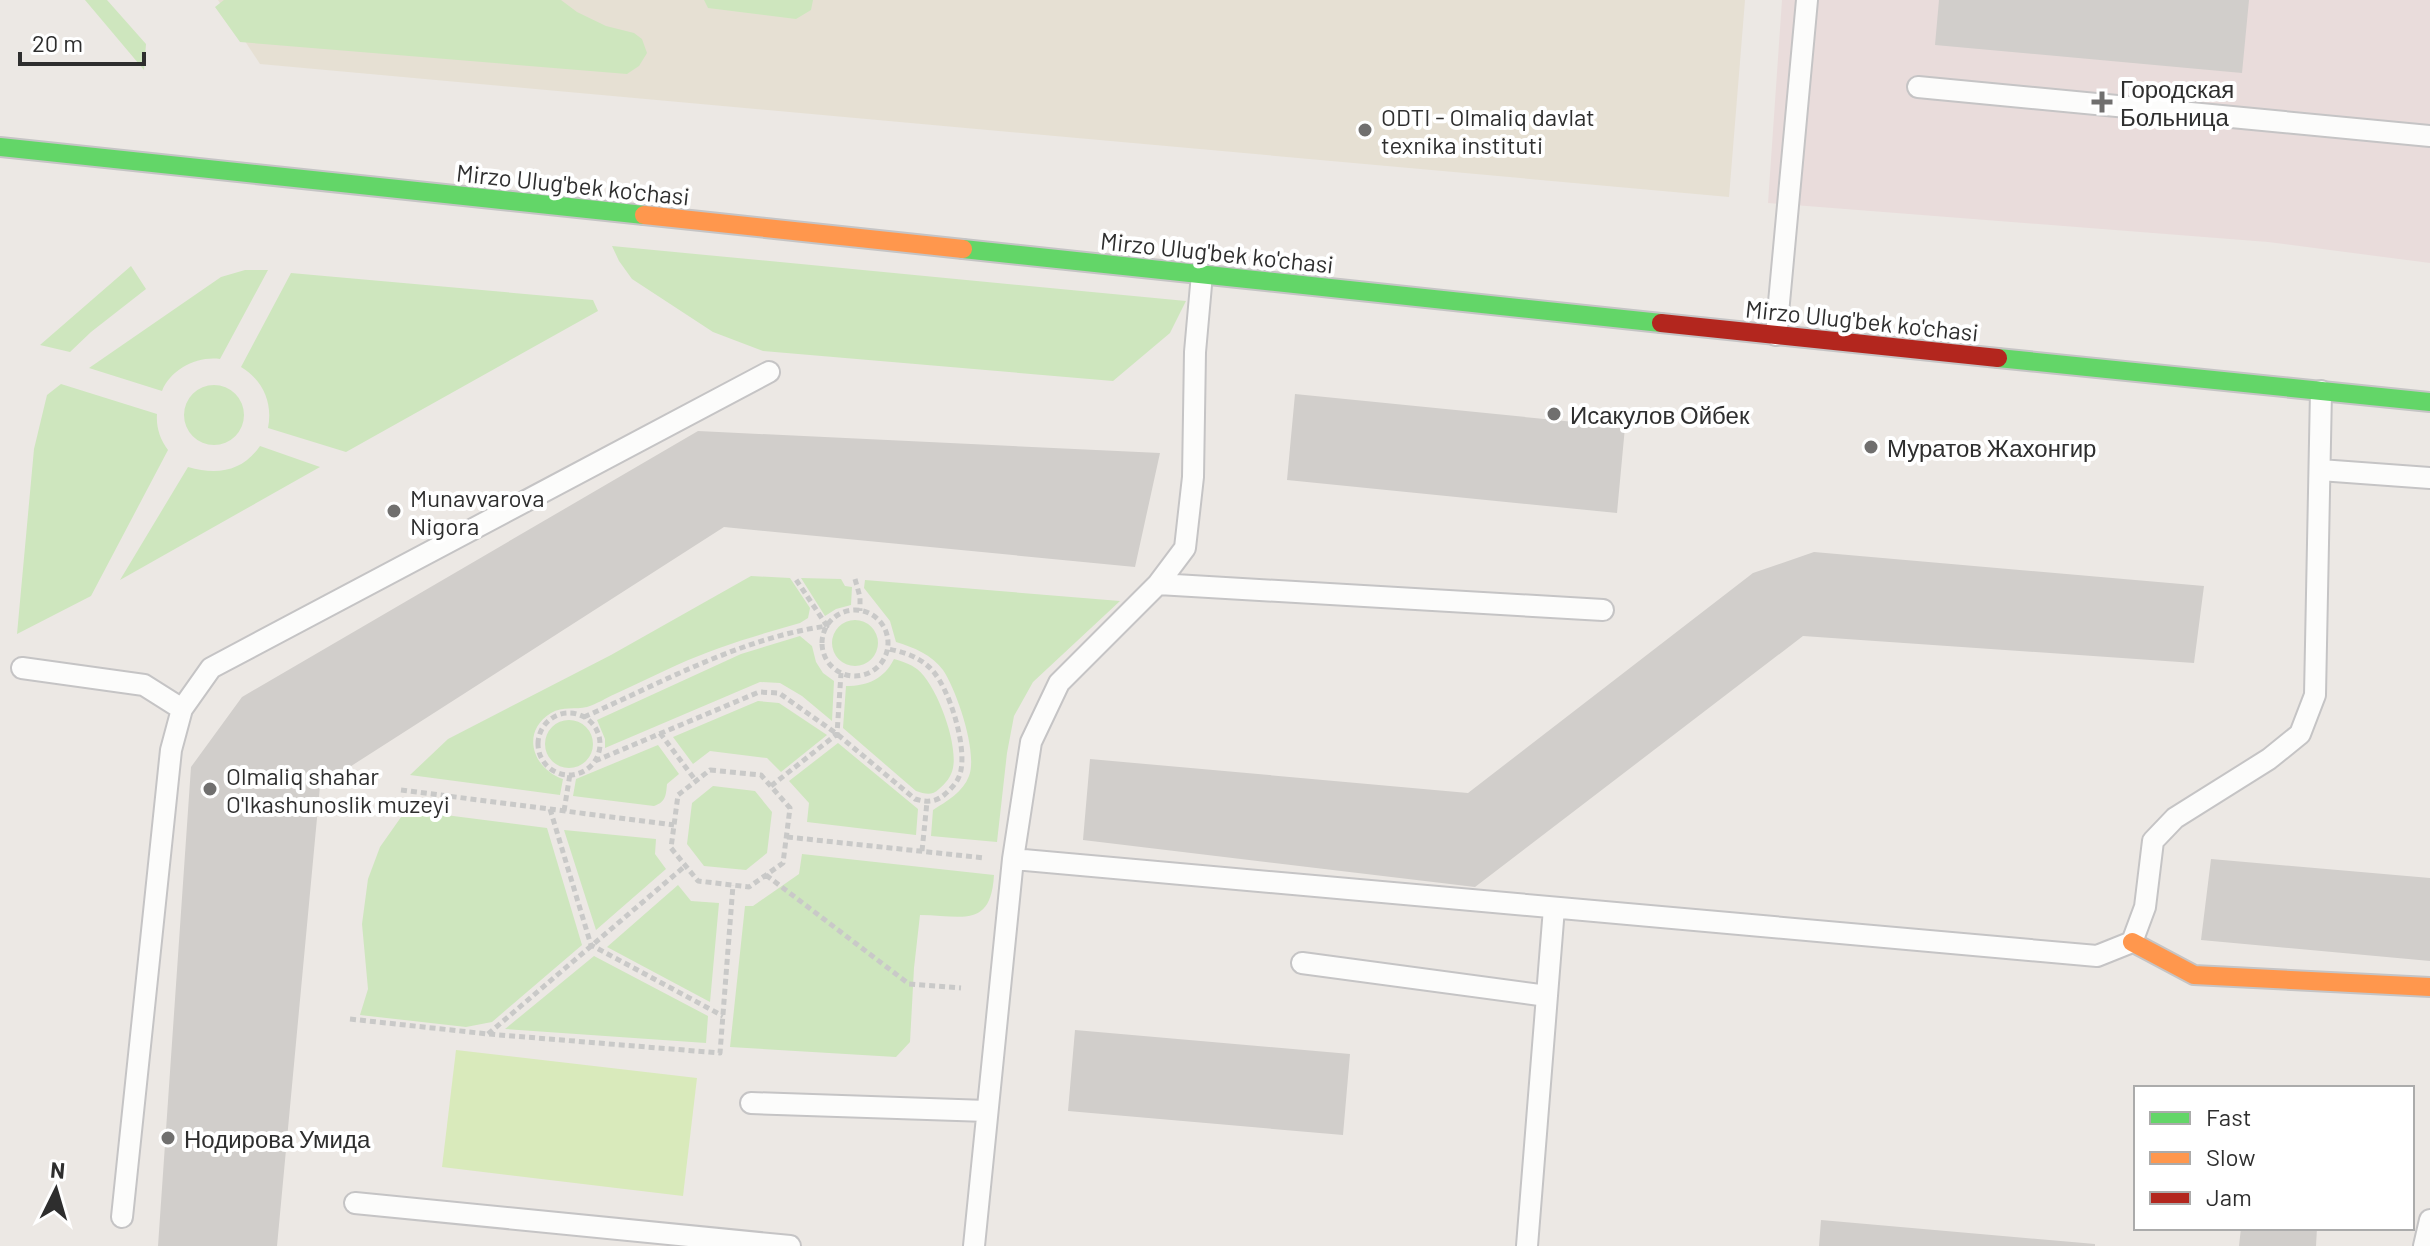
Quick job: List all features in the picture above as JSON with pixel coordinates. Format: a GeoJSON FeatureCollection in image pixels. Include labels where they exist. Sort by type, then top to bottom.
{"type":"FeatureCollection","features":[{"type":"Feature","properties":{"kind":"main road","name":"Mirzo Ulug'bek ko'chasi"},"geometry":{"type":"LineString","coordinates":[[0,147],[2430,402]]}},
{"type":"Feature","properties":{"kind":"main road"},"geometry":{"type":"LineString","coordinates":[[2132,942],[2194,975],[2430,987]]}},
{"type":"Feature","properties":{"kind":"lane"},"geometry":{"type":"LineString","coordinates":[[1776,335],[1807,0]]}},
{"type":"Feature","properties":{"kind":"lane"},"geometry":{"type":"LineString","coordinates":[[1918,87],[2430,136]]}},
{"type":"Feature","properties":{"kind":"lane"},"geometry":{"type":"LineString","coordinates":[[974,1246],[1013,859],[1031,742],[1059,683],[1158,584],[1185,548],[1193,477],[1195,352],[1202,274]]}},
{"type":"Feature","properties":{"kind":"lane"},"geometry":{"type":"LineString","coordinates":[[122,1217],[171,750],[182,709],[211,668],[769,372]]}},
{"type":"Feature","properties":{"kind":"lane"},"geometry":{"type":"LineString","coordinates":[[1013,859],[2097,956],[2132,942],[2145,907],[2153,841],[2175,818],[2269,759],[2300,734],[2315,695],[2321,391]]}},
{"type":"Feature","properties":{"kind":"lane"},"geometry":{"type":"LineString","coordinates":[[2320,470],[2430,478]]}},
{"type":"Feature","properties":{"kind":"lane"},"geometry":{"type":"LineString","coordinates":[[1158,584],[1603,610]]}},
{"type":"Feature","properties":{"kind":"lane"},"geometry":{"type":"LineString","coordinates":[[22,668],[144,685],[182,709]]}},
{"type":"Feature","properties":{"kind":"lane"},"geometry":{"type":"LineString","coordinates":[[1527,1246],[1554,908]]}},
{"type":"Feature","properties":{"kind":"lane"},"geometry":{"type":"LineString","coordinates":[[1302,963],[1547,996]]}},
{"type":"Feature","properties":{"kind":"lane"},"geometry":{"type":"LineString","coordinates":[[751,1103],[987,1111]]}},
{"type":"Feature","properties":{"kind":"lane"},"geometry":{"type":"LineString","coordinates":[[355,1203],[790,1246]]}},
{"type":"Feature","properties":{"kind":"lane"},"geometry":{"type":"LineString","coordinates":[[2424,1246],[2430,1220]]}},
{"type":"Feature","properties":{"kind":"path"},"geometry":{"type":"LineString","coordinates":[[795,578],[827,626]]}},
{"type":"Feature","properties":{"kind":"path"},"geometry":{"type":"LineString","coordinates":[[855,579],[860,611]]}},
{"type":"Feature","properties":{"kind":"path"},"geometry":{"type":"LineString","coordinates":[[860,611],[879,620],[885,629],[888,649],[878,667],[857,676],[841,673],[827,662],[822,651],[822,639],[827,626],[840,613],[860,611]]}},
{"type":"Feature","properties":{"kind":"path"},"geometry":{"type":"LineString","coordinates":[[584,717],[740,647],[800,629],[827,626]]}},
{"type":"Feature","properties":{"kind":"path"},"geometry":{"type":"LineString","coordinates":[[595,761],[600,737],[596,728],[584,717],[571,712],[561,714],[543,726],[539,736],[541,757],[557,772],[570,774],[585,771],[595,761],[759,692],[779,693],[837,734],[915,799],[927,802],[937,800],[953,788],[961,773],[962,753],[956,722],[932,670],[918,659],[888,649]]}},
{"type":"Feature","properties":{"kind":"path"},"geometry":{"type":"LineString","coordinates":[[771,786],[837,734],[841,673]]}},
{"type":"Feature","properties":{"kind":"path"},"geometry":{"type":"LineString","coordinates":[[660,733],[696,781]]}},
{"type":"Feature","properties":{"kind":"path"},"geometry":{"type":"LineString","coordinates":[[710,770],[761,775],[790,808],[783,863],[749,887],[698,881],[671,848],[678,795],[696,781],[710,770]]}},
{"type":"Feature","properties":{"kind":"path"},"geometry":{"type":"LineString","coordinates":[[564,811],[570,774]]}},
{"type":"Feature","properties":{"kind":"path"},"geometry":{"type":"LineString","coordinates":[[401,790],[674,825]]}},
{"type":"Feature","properties":{"kind":"path"},"geometry":{"type":"LineString","coordinates":[[922,851],[927,802]]}},
{"type":"Feature","properties":{"kind":"path"},"geometry":{"type":"LineString","coordinates":[[550,809],[591,945],[723,1016]]}},
{"type":"Feature","properties":{"kind":"path"},"geometry":{"type":"LineString","coordinates":[[787,837],[1013,859]]}},
{"type":"Feature","properties":{"kind":"path"},"geometry":{"type":"LineString","coordinates":[[488,1034],[685,866]]}},
{"type":"Feature","properties":{"kind":"path"},"geometry":{"type":"LineString","coordinates":[[766,875],[909,984],[961,988]]}},
{"type":"Feature","properties":{"kind":"path"},"geometry":{"type":"LineString","coordinates":[[350,1019],[720,1053],[733,885]]}},
{"type":"Feature","properties":{"kind":"shaded area","name":"ODTI - Olmaliq davlat texnika instituti"},"geometry":{"type":"Polygon","coordinates":[[[218,0],[1745,0],[1729,197],[260,64],[218,0]]]}},
{"type":"Feature","properties":{"kind":"shaded area","name":"Городская Больница"},"geometry":{"type":"Polygon","coordinates":[[[1782,0],[2430,0],[2430,263],[2268,242],[1768,203],[1782,0]]]}},
{"type":"Feature","properties":{"kind":"green space"},"geometry":{"type":"Polygon","coordinates":[[[85,0],[107,0],[146,44],[144,70],[85,0]]]}},
{"type":"Feature","properties":{"kind":"green space"},"geometry":{"type":"Polygon","coordinates":[[[224,0],[561,0],[606,26],[634,33],[642,39],[647,53],[639,66],[627,74],[240,42],[215,7],[224,0]]]}},
{"type":"Feature","properties":{"kind":"green space"},"geometry":{"type":"Polygon","coordinates":[[[704,0],[813,0],[811,10],[796,19],[708,8],[704,0]]]}},
{"type":"Feature","properties":{"kind":"green space"},"geometry":{"type":"Polygon","coordinates":[[[612,246],[1186,301],[1170,333],[1113,381],[763,351],[713,332],[632,279],[612,246]]]}},
{"type":"Feature","properties":{"kind":"green space"},"geometry":{"type":"Polygon","coordinates":[[[131,266],[146,289],[70,352],[40,345],[131,266]]]}},
{"type":"Feature","properties":{"kind":"green space"},"geometry":{"type":"Polygon","coordinates":[[[245,270],[268,270],[220,359],[194,362],[178,370],[162,391],[89,368],[221,277],[245,270]]]}},
{"type":"Feature","properties":{"kind":"green space"},"geometry":{"type":"Polygon","coordinates":[[[291,273],[593,300],[598,311],[346,452],[268,428],[269,410],[265,393],[255,378],[241,367],[291,273]]]}},
{"type":"Feature","properties":{"kind":"green space"},"geometry":{"type":"Polygon","coordinates":[[[61,384],[157,414],[159,433],[168,450],[91,596],[17,634],[34,449],[47,395],[61,384]]]}},
{"type":"Feature","properties":{"kind":"green space"},"geometry":{"type":"Polygon","coordinates":[[[214,385],[226,387],[235,394],[242,403],[242,427],[235,436],[226,443],[214,445],[202,443],[193,436],[186,427],[184,415],[186,403],[193,394],[202,387],[214,385]]]}},
{"type":"Feature","properties":{"kind":"green space"},"geometry":{"type":"Polygon","coordinates":[[[260,446],[320,467],[120,580],[188,467],[209,471],[228,469],[245,461],[260,446]]]}},
{"type":"Feature","properties":{"kind":"green space"},"geometry":{"type":"Polygon","coordinates":[[[751,576],[790,578],[810,608],[808,618],[692,659],[591,706],[551,713],[541,721],[533,740],[538,759],[544,767],[563,779],[560,795],[410,775],[448,739],[611,655],[751,576]]]}},
{"type":"Feature","properties":{"kind":"green space"},"geometry":{"type":"Polygon","coordinates":[[[801,578],[841,579],[845,586],[852,587],[851,605],[825,616],[801,578]]]}},
{"type":"Feature","properties":{"kind":"green space"},"geometry":{"type":"Polygon","coordinates":[[[865,580],[1120,601],[1033,682],[1014,716],[997,842],[931,836],[933,810],[959,791],[969,776],[971,753],[965,722],[943,670],[922,652],[896,642],[890,621],[864,588],[865,580]]]}},
{"type":"Feature","properties":{"kind":"green space"},"geometry":{"type":"Polygon","coordinates":[[[855,620],[871,627],[878,643],[871,659],[855,666],[839,659],[832,643],[839,627],[855,620]]]}},
{"type":"Feature","properties":{"kind":"green space"},"geometry":{"type":"Polygon","coordinates":[[[800,636],[812,646],[823,673],[834,681],[832,721],[802,696],[780,683],[760,682],[605,748],[605,739],[597,720],[741,654],[800,636]]]}},
{"type":"Feature","properties":{"kind":"green space"},"geometry":{"type":"Polygon","coordinates":[[[894,659],[914,667],[924,677],[932,688],[949,730],[954,757],[952,771],[944,784],[931,794],[916,791],[843,728],[846,686],[874,680],[885,672],[894,659]]]}},
{"type":"Feature","properties":{"kind":"green space"},"geometry":{"type":"Polygon","coordinates":[[[758,701],[779,703],[827,735],[781,772],[767,758],[710,751],[693,764],[673,737],[758,701]]]}},
{"type":"Feature","properties":{"kind":"green space"},"geometry":{"type":"Polygon","coordinates":[[[569,720],[578,721],[586,727],[592,735],[592,753],[586,761],[578,767],[569,768],[560,767],[552,761],[546,753],[545,744],[546,735],[552,727],[560,721],[569,720]]]}},
{"type":"Feature","properties":{"kind":"green space"},"geometry":{"type":"Polygon","coordinates":[[[838,743],[918,809],[916,835],[807,822],[809,803],[789,781],[838,743]]]}},
{"type":"Feature","properties":{"kind":"green space"},"geometry":{"type":"Polygon","coordinates":[[[658,745],[679,774],[667,784],[665,798],[658,804],[573,796],[576,779],[658,745]]]}},
{"type":"Feature","properties":{"kind":"green space"},"geometry":{"type":"Polygon","coordinates":[[[713,786],[755,791],[772,812],[767,853],[746,870],[704,866],[687,844],[692,803],[713,786]]]}},
{"type":"Feature","properties":{"kind":"green space"},"geometry":{"type":"Polygon","coordinates":[[[406,810],[547,828],[582,945],[492,1022],[466,1027],[360,1015],[368,989],[362,924],[368,879],[380,847],[406,810]]]}},
{"type":"Feature","properties":{"kind":"green space"},"geometry":{"type":"Polygon","coordinates":[[[564,830],[656,839],[655,854],[666,869],[596,930],[564,830]]]}},
{"type":"Feature","properties":{"kind":"green space"},"geometry":{"type":"Polygon","coordinates":[[[802,854],[994,875],[992,893],[980,912],[960,917],[920,915],[910,1042],[896,1057],[730,1047],[745,906],[753,906],[799,874],[802,854]]]}},
{"type":"Feature","properties":{"kind":"green space"},"geometry":{"type":"Polygon","coordinates":[[[678,885],[691,901],[719,903],[710,1002],[607,947],[678,885]]]}},
{"type":"Feature","properties":{"kind":"green space"},"geometry":{"type":"Polygon","coordinates":[[[594,956],[708,1016],[706,1043],[505,1029],[594,956]]]}},
{"type":"Feature","properties":{"kind":"green space"},"geometry":{"type":"Polygon","coordinates":[[[456,1050],[697,1078],[683,1196],[442,1167],[456,1050]]]}},
{"type":"Feature","properties":{"kind":"building"},"geometry":{"type":"Polygon","coordinates":[[[1939,0],[2249,0],[2242,73],[1935,45],[1939,0]]]}},
{"type":"Feature","properties":{"kind":"building"},"geometry":{"type":"Polygon","coordinates":[[[1295,394],[1625,427],[1617,513],[1287,480],[1295,394]]]}},
{"type":"Feature","properties":{"kind":"building"},"geometry":{"type":"Polygon","coordinates":[[[698,431],[1160,453],[1135,567],[724,527],[320,786],[277,1246],[158,1246],[191,767],[242,697],[698,431]]]}},
{"type":"Feature","properties":{"kind":"building"},"geometry":{"type":"Polygon","coordinates":[[[1814,552],[2204,586],[2194,663],[1803,636],[1475,887],[1083,840],[1090,759],[1468,793],[1753,573],[1814,552]]]}},
{"type":"Feature","properties":{"kind":"building"},"geometry":{"type":"Polygon","coordinates":[[[2211,859],[2430,878],[2430,961],[2201,940],[2211,859]]]}},
{"type":"Feature","properties":{"kind":"building"},"geometry":{"type":"Polygon","coordinates":[[[1075,1030],[1350,1054],[1343,1135],[1068,1111],[1075,1030]]]}},
{"type":"Feature","properties":{"kind":"building"},"geometry":{"type":"Polygon","coordinates":[[[1821,1220],[2095,1244],[2095,1246],[1819,1246],[1821,1220]]]}},
{"type":"Feature","properties":{"kind":"building"},"geometry":{"type":"Polygon","coordinates":[[[2241,1230],[2317,1230],[2316,1246],[2239,1246],[2241,1230]]]}},
{"type":"Feature","properties":{"kind":"traffic: fast"},"geometry":{"type":"LineString","coordinates":[[0,147],[644,215]]}},
{"type":"Feature","properties":{"kind":"traffic: fast"},"geometry":{"type":"LineString","coordinates":[[963,249],[1661,323]]}},
{"type":"Feature","properties":{"kind":"traffic: fast"},"geometry":{"type":"LineString","coordinates":[[1998,358],[2430,402]]}},
{"type":"Feature","properties":{"kind":"traffic: slow"},"geometry":{"type":"LineString","coordinates":[[644,215],[963,249]]}},
{"type":"Feature","properties":{"kind":"traffic: slow"},"geometry":{"type":"LineString","coordinates":[[2132,942],[2194,975],[2430,987]]}},
{"type":"Feature","properties":{"kind":"traffic: jam"},"geometry":{"type":"LineString","coordinates":[[1661,323],[1998,358]]}},
{"type":"Feature","properties":{"kind":"place","name":"Городская Больница"},"geometry":{"type":"Point","coordinates":[2102,102]}},
{"type":"Feature","properties":{"kind":"place","name":"ODTI - Olmaliq davlat texnika instituti"},"geometry":{"type":"Point","coordinates":[1365,130]}},
{"type":"Feature","properties":{"kind":"place","name":"Исакулов Ойбек"},"geometry":{"type":"Point","coordinates":[1554,414]}},
{"type":"Feature","properties":{"kind":"place","name":"Муратов Жахонгир"},"geometry":{"type":"Point","coordinates":[1871,447]}},
{"type":"Feature","properties":{"kind":"place","name":"Munavvarova Nigora"},"geometry":{"type":"Point","coordinates":[394,511]}},
{"type":"Feature","properties":{"kind":"place","name":"Olmaliq shahar O'lkashunoslik muzeyi"},"geometry":{"type":"Point","coordinates":[210,789]}},
{"type":"Feature","properties":{"kind":"place","name":"Нодирова Умида"},"geometry":{"type":"Point","coordinates":[168,1138]}}]}
